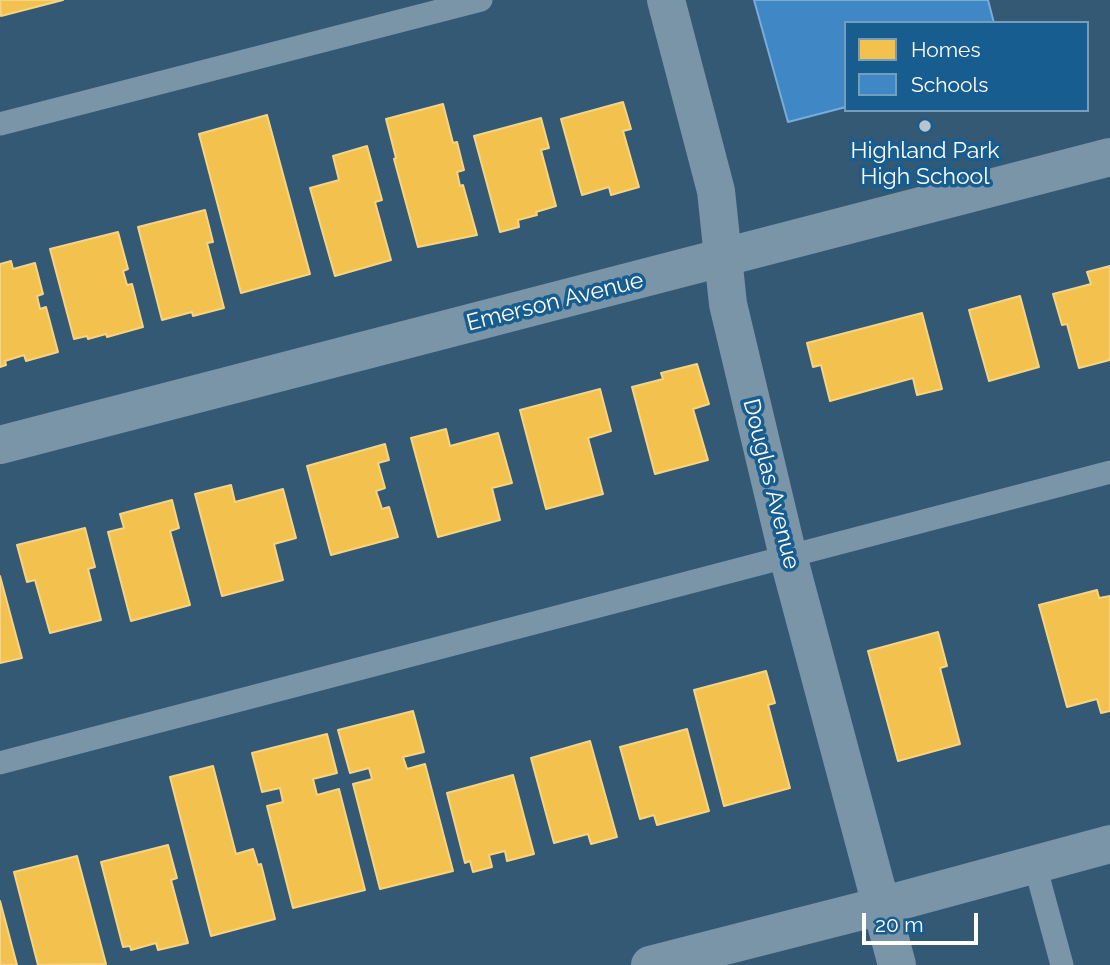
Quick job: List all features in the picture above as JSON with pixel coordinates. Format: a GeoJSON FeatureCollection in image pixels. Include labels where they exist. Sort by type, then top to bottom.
{"type":"FeatureCollection","features":[{"type":"Feature","properties":{"kind":"street","name":"Douglas Avenue"},"geometry":{"type":"LineString","coordinates":[[666,0],[716,191],[728,304],[788,556],[897,965]]}},
{"type":"Feature","properties":{"kind":"street","name":"Emerson Avenue"},"geometry":{"type":"LineString","coordinates":[[0,445],[1110,157]]}},
{"type":"Feature","properties":{"kind":"street"},"geometry":{"type":"LineString","coordinates":[[650,965],[1110,844]]}},
{"type":"Feature","properties":{"kind":"lane"},"geometry":{"type":"LineString","coordinates":[[0,124],[481,0]]}},
{"type":"Feature","properties":{"kind":"lane"},"geometry":{"type":"LineString","coordinates":[[0,763],[1110,472]]}},
{"type":"Feature","properties":{"kind":"lane"},"geometry":{"type":"LineString","coordinates":[[1035,865],[1062,965]]}},
{"type":"Feature","properties":{"kind":"building: Homes"},"geometry":{"type":"Polygon","coordinates":[[[0,0],[63,0],[1,16],[0,0]]]}},
{"type":"Feature","properties":{"kind":"building: Homes"},"geometry":{"type":"Polygon","coordinates":[[[623,102],[631,129],[623,131],[639,187],[611,195],[609,187],[582,195],[561,119],[623,102]]]}},
{"type":"Feature","properties":{"kind":"building: Homes"},"geometry":{"type":"Polygon","coordinates":[[[443,104],[453,143],[457,142],[464,170],[457,172],[460,186],[463,185],[477,235],[418,247],[386,119],[443,104]]]}},
{"type":"Feature","properties":{"kind":"building: Homes"},"geometry":{"type":"Polygon","coordinates":[[[267,115],[310,274],[241,293],[199,134],[267,115]]]}},
{"type":"Feature","properties":{"kind":"building: Homes"},"geometry":{"type":"Polygon","coordinates":[[[541,118],[549,148],[541,150],[556,206],[518,220],[519,227],[500,232],[474,136],[541,118]]]}},
{"type":"Feature","properties":{"kind":"building: Homes"},"geometry":{"type":"Polygon","coordinates":[[[367,146],[382,200],[375,202],[391,260],[335,276],[310,188],[339,180],[333,156],[367,146]]]}},
{"type":"Feature","properties":{"kind":"building: Homes"},"geometry":{"type":"Polygon","coordinates":[[[205,210],[213,242],[207,243],[224,308],[193,316],[192,312],[162,320],[138,227],[205,210]]]}},
{"type":"Feature","properties":{"kind":"building: Homes"},"geometry":{"type":"Polygon","coordinates":[[[118,232],[128,269],[123,271],[127,285],[132,284],[143,327],[107,337],[106,334],[88,339],[87,336],[74,339],[50,249],[118,232]]]}},
{"type":"Feature","properties":{"kind":"building: Homes"},"geometry":{"type":"Polygon","coordinates":[[[11,261],[13,269],[35,263],[43,294],[37,296],[40,309],[46,307],[58,352],[26,361],[24,355],[5,361],[6,365],[0,367],[0,264],[11,261]]]}},
{"type":"Feature","properties":{"kind":"building: Homes"},"geometry":{"type":"Polygon","coordinates":[[[1110,266],[1110,360],[1079,368],[1067,324],[1062,325],[1053,294],[1091,284],[1087,272],[1110,266]]]}},
{"type":"Feature","properties":{"kind":"building: Homes"},"geometry":{"type":"Polygon","coordinates":[[[1020,296],[1039,367],[989,381],[969,310],[1020,296]]]}},
{"type":"Feature","properties":{"kind":"building: Homes"},"geometry":{"type":"Polygon","coordinates":[[[922,313],[942,389],[917,395],[913,378],[830,401],[821,365],[813,367],[807,343],[922,313]]]}},
{"type":"Feature","properties":{"kind":"building: Homes"},"geometry":{"type":"Polygon","coordinates":[[[697,364],[709,404],[693,409],[708,460],[655,474],[632,387],[663,379],[661,373],[697,364]]]}},
{"type":"Feature","properties":{"kind":"building: Homes"},"geometry":{"type":"Polygon","coordinates":[[[600,389],[611,431],[588,438],[603,494],[546,509],[520,410],[600,389]]]}},
{"type":"Feature","properties":{"kind":"building: Homes"},"geometry":{"type":"Polygon","coordinates":[[[446,429],[450,446],[498,433],[512,483],[492,488],[500,520],[438,537],[411,438],[446,429]]]}},
{"type":"Feature","properties":{"kind":"building: Homes"},"geometry":{"type":"Polygon","coordinates":[[[385,444],[389,460],[378,463],[385,488],[376,491],[382,509],[389,507],[398,537],[331,555],[307,466],[385,444]]]}},
{"type":"Feature","properties":{"kind":"building: Homes"},"geometry":{"type":"Polygon","coordinates":[[[231,485],[235,502],[283,489],[296,538],[274,544],[283,580],[222,596],[195,494],[231,485]]]}},
{"type":"Feature","properties":{"kind":"building: Homes"},"geometry":{"type":"Polygon","coordinates":[[[172,500],[179,528],[170,531],[190,605],[131,621],[108,532],[124,528],[120,514],[172,500]]]}},
{"type":"Feature","properties":{"kind":"building: Homes"},"geometry":{"type":"Polygon","coordinates":[[[85,528],[95,567],[88,569],[101,620],[50,633],[35,580],[27,582],[17,545],[85,528]]]}},
{"type":"Feature","properties":{"kind":"building: Homes"},"geometry":{"type":"Polygon","coordinates":[[[0,576],[22,658],[0,663],[0,576]]]}},
{"type":"Feature","properties":{"kind":"building: Homes"},"geometry":{"type":"Polygon","coordinates":[[[1097,590],[1099,598],[1110,596],[1110,711],[1101,713],[1097,699],[1067,707],[1039,605],[1097,590]]]}},
{"type":"Feature","properties":{"kind":"building: Homes"},"geometry":{"type":"Polygon","coordinates":[[[938,632],[947,666],[940,668],[960,744],[898,761],[868,651],[938,632]]]}},
{"type":"Feature","properties":{"kind":"building: Homes"},"geometry":{"type":"Polygon","coordinates":[[[766,671],[775,703],[768,705],[790,788],[724,806],[694,690],[766,671]]]}},
{"type":"Feature","properties":{"kind":"building: Homes"},"geometry":{"type":"Polygon","coordinates":[[[413,711],[424,752],[403,757],[407,769],[425,764],[453,871],[380,889],[353,784],[372,779],[369,768],[350,773],[338,730],[413,711]]]}},
{"type":"Feature","properties":{"kind":"building: Homes"},"geometry":{"type":"Polygon","coordinates":[[[687,729],[709,811],[657,825],[654,815],[640,819],[620,747],[687,729]]]}},
{"type":"Feature","properties":{"kind":"building: Homes"},"geometry":{"type":"Polygon","coordinates":[[[327,734],[337,773],[313,779],[317,795],[339,789],[365,890],[293,908],[267,806],[283,802],[280,788],[262,792],[252,753],[327,734]]]}},
{"type":"Feature","properties":{"kind":"building: Homes"},"geometry":{"type":"Polygon","coordinates":[[[590,741],[617,837],[591,844],[588,834],[554,843],[531,758],[590,741]]]}},
{"type":"Feature","properties":{"kind":"building: Homes"},"geometry":{"type":"Polygon","coordinates":[[[213,766],[236,854],[253,849],[258,865],[261,864],[275,919],[211,936],[170,777],[213,766]]]}},
{"type":"Feature","properties":{"kind":"building: Homes"},"geometry":{"type":"Polygon","coordinates":[[[513,775],[534,854],[507,861],[505,851],[489,855],[492,867],[473,872],[470,861],[465,863],[447,793],[513,775]]]}},
{"type":"Feature","properties":{"kind":"building: Homes"},"geometry":{"type":"Polygon","coordinates":[[[168,845],[177,878],[171,880],[188,943],[158,950],[156,943],[131,950],[130,946],[123,947],[101,862],[168,845]]]}},
{"type":"Feature","properties":{"kind":"building: Homes"},"geometry":{"type":"Polygon","coordinates":[[[77,856],[106,964],[38,965],[14,872],[77,856]]]}},
{"type":"Feature","properties":{"kind":"building: Homes"},"geometry":{"type":"Polygon","coordinates":[[[0,901],[17,965],[0,965],[0,901]]]}},
{"type":"Feature","properties":{"kind":"building: Schools","name":"Highland Park High School"},"geometry":{"type":"Polygon","coordinates":[[[754,0],[988,0],[993,21],[844,21],[844,108],[788,122],[754,0]]]}},
{"type":"Feature","properties":{"kind":"place","name":"Highland Park High School"},"geometry":{"type":"Point","coordinates":[925,126]}}]}
